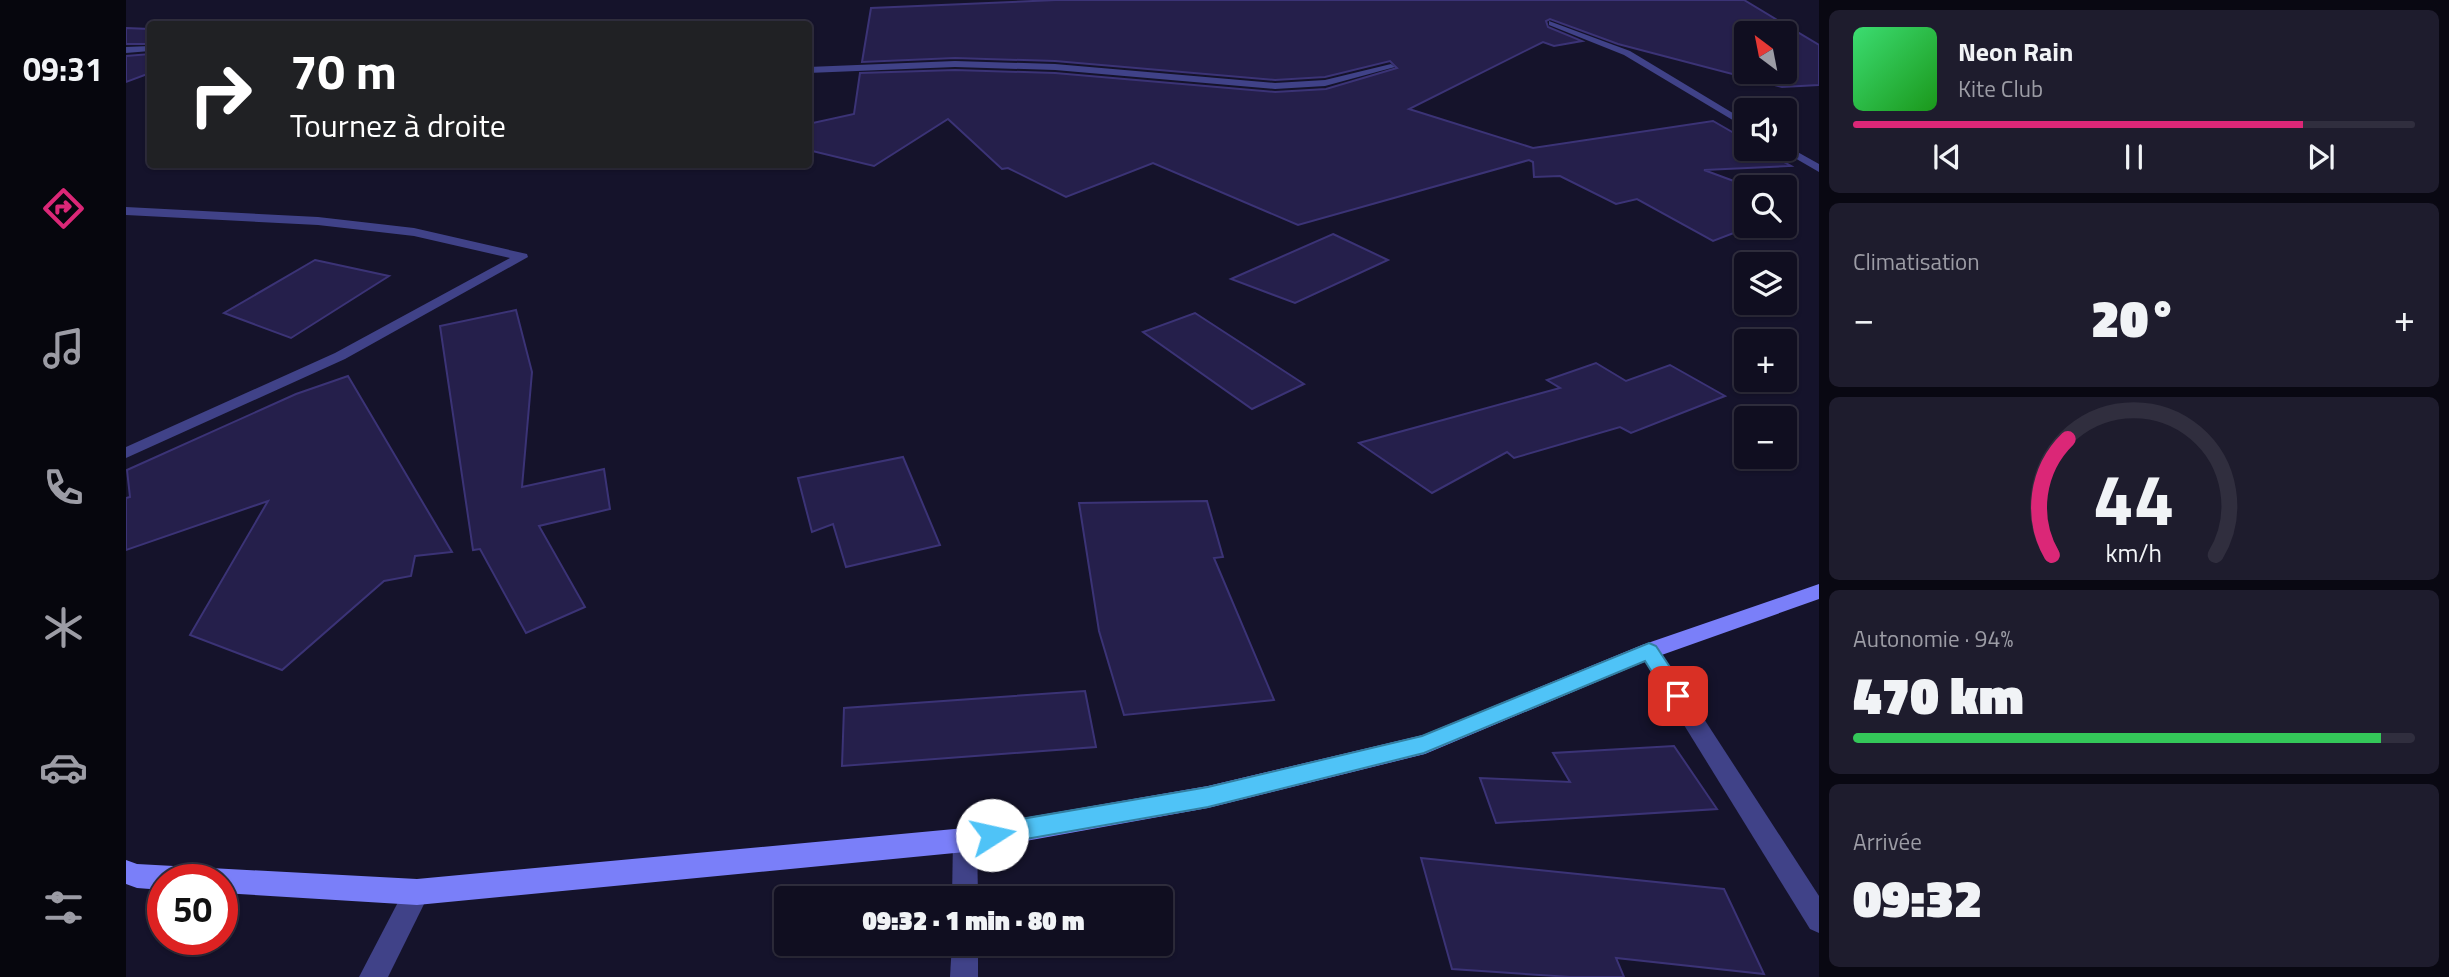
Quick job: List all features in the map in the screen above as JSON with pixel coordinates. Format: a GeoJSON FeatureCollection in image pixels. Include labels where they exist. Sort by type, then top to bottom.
{"type":"FeatureCollection","features":[{"type":"Feature","properties":{"kind":"main road"},"geometry":{"type":"LineString","coordinates":[[238,882],[417,892],[965,840],[1208,797],[1424,744],[1649,651],[1819,591]]}},
{"type":"Feature","properties":{"kind":"main road"},"geometry":{"type":"LineString","coordinates":[[126,872],[147,877]]}},
{"type":"Feature","properties":{"kind":"street"},"geometry":{"type":"LineString","coordinates":[[1552,23],[1627,53],[1734,118]]}},
{"type":"Feature","properties":{"kind":"street"},"geometry":{"type":"LineString","coordinates":[[126,50],[147,49]]}},
{"type":"Feature","properties":{"kind":"street"},"geometry":{"type":"LineString","coordinates":[[812,70],[955,64],[1055,67],[1275,86],[1325,83],[1391,67]]}},
{"type":"Feature","properties":{"kind":"street"},"geometry":{"type":"LineString","coordinates":[[1797,155],[1819,169]]}},
{"type":"Feature","properties":{"kind":"street"},"geometry":{"type":"LineString","coordinates":[[126,211],[318,221],[414,232],[522,257],[340,356],[126,453]]}},
{"type":"Feature","properties":{"kind":"street"},"geometry":{"type":"LineString","coordinates":[[1649,651],[1819,920]]}},
{"type":"Feature","properties":{"kind":"street"},"geometry":{"type":"LineString","coordinates":[[965,840],[965,886]]}},
{"type":"Feature","properties":{"kind":"street"},"geometry":{"type":"LineString","coordinates":[[373,977],[417,892]]}},
{"type":"Feature","properties":{"kind":"street"},"geometry":{"type":"LineString","coordinates":[[964,977],[965,956]]}},
{"type":"Feature","properties":{"kind":"building"},"geometry":{"type":"Polygon","coordinates":[[[1056,0],[1744,0],[1779,21],[1734,21],[1734,74],[1618,44],[1550,19],[1546,21],[1548,27],[1582,41],[1554,46],[1543,42],[1409,109],[1533,148],[1713,121],[1734,133],[1734,161],[1782,161],[1791,166],[1704,170],[1734,181],[1734,233],[1713,241],[1637,199],[1616,204],[1560,176],[1534,177],[1533,162],[1529,160],[1298,225],[1153,163],[1066,197],[1008,168],[1002,169],[948,119],[874,166],[812,151],[812,123],[854,114],[860,73],[955,70],[1055,73],[1275,92],[1326,89],[1397,68],[1390,61],[1325,77],[1275,80],[1055,61],[955,58],[862,62],[871,8],[1056,0]]]}},
{"type":"Feature","properties":{"kind":"building"},"geometry":{"type":"Polygon","coordinates":[[[126,28],[147,29],[147,44],[126,44],[126,28]]]}},
{"type":"Feature","properties":{"kind":"building"},"geometry":{"type":"Polygon","coordinates":[[[1797,32],[1819,45],[1819,85],[1782,87],[1771,84],[1797,84],[1797,32]]]}},
{"type":"Feature","properties":{"kind":"building"},"geometry":{"type":"Polygon","coordinates":[[[147,54],[147,74],[126,82],[126,56],[147,54]]]}},
{"type":"Feature","properties":{"kind":"building"},"geometry":{"type":"Polygon","coordinates":[[[1333,234],[1388,260],[1295,303],[1231,279],[1333,234]]]}},
{"type":"Feature","properties":{"kind":"building"},"geometry":{"type":"Polygon","coordinates":[[[315,260],[389,276],[291,338],[224,313],[315,260]]]}},
{"type":"Feature","properties":{"kind":"building"},"geometry":{"type":"Polygon","coordinates":[[[516,310],[532,372],[522,487],[604,469],[610,509],[539,526],[585,607],[526,633],[480,549],[473,550],[440,326],[516,310]]]}},
{"type":"Feature","properties":{"kind":"building"},"geometry":{"type":"Polygon","coordinates":[[[1195,313],[1304,384],[1252,409],[1143,332],[1195,313]]]}},
{"type":"Feature","properties":{"kind":"building"},"geometry":{"type":"Polygon","coordinates":[[[1596,363],[1626,381],[1670,365],[1725,396],[1631,433],[1620,427],[1514,458],[1507,452],[1432,493],[1359,443],[1560,388],[1547,380],[1596,363]]]}},
{"type":"Feature","properties":{"kind":"building"},"geometry":{"type":"Polygon","coordinates":[[[348,376],[452,552],[415,556],[411,576],[384,581],[282,670],[190,635],[268,501],[126,550],[126,498],[130,497],[127,470],[296,394],[348,376]]]}},
{"type":"Feature","properties":{"kind":"building"},"geometry":{"type":"Polygon","coordinates":[[[903,457],[940,545],[846,567],[833,524],[812,532],[798,478],[903,457]]]}},
{"type":"Feature","properties":{"kind":"building"},"geometry":{"type":"Polygon","coordinates":[[[1207,501],[1223,557],[1214,558],[1274,700],[1124,715],[1099,631],[1079,503],[1207,501]]]}},
{"type":"Feature","properties":{"kind":"building"},"geometry":{"type":"Polygon","coordinates":[[[1085,691],[1096,747],[842,766],[844,708],[1085,691]]]}},
{"type":"Feature","properties":{"kind":"building"},"geometry":{"type":"Polygon","coordinates":[[[1674,746],[1717,809],[1496,823],[1480,778],[1570,782],[1553,753],[1674,746]]]}},
{"type":"Feature","properties":{"kind":"building"},"geometry":{"type":"Polygon","coordinates":[[[1421,858],[1724,889],[1764,974],[1616,958],[1624,977],[1570,977],[1452,969],[1421,858]]]}},
{"type":"Feature","properties":{"kind":"route"},"geometry":{"type":"LineString","coordinates":[[992,835],[1208,797],[1424,744],[1649,651],[1678,696]]}}]}
